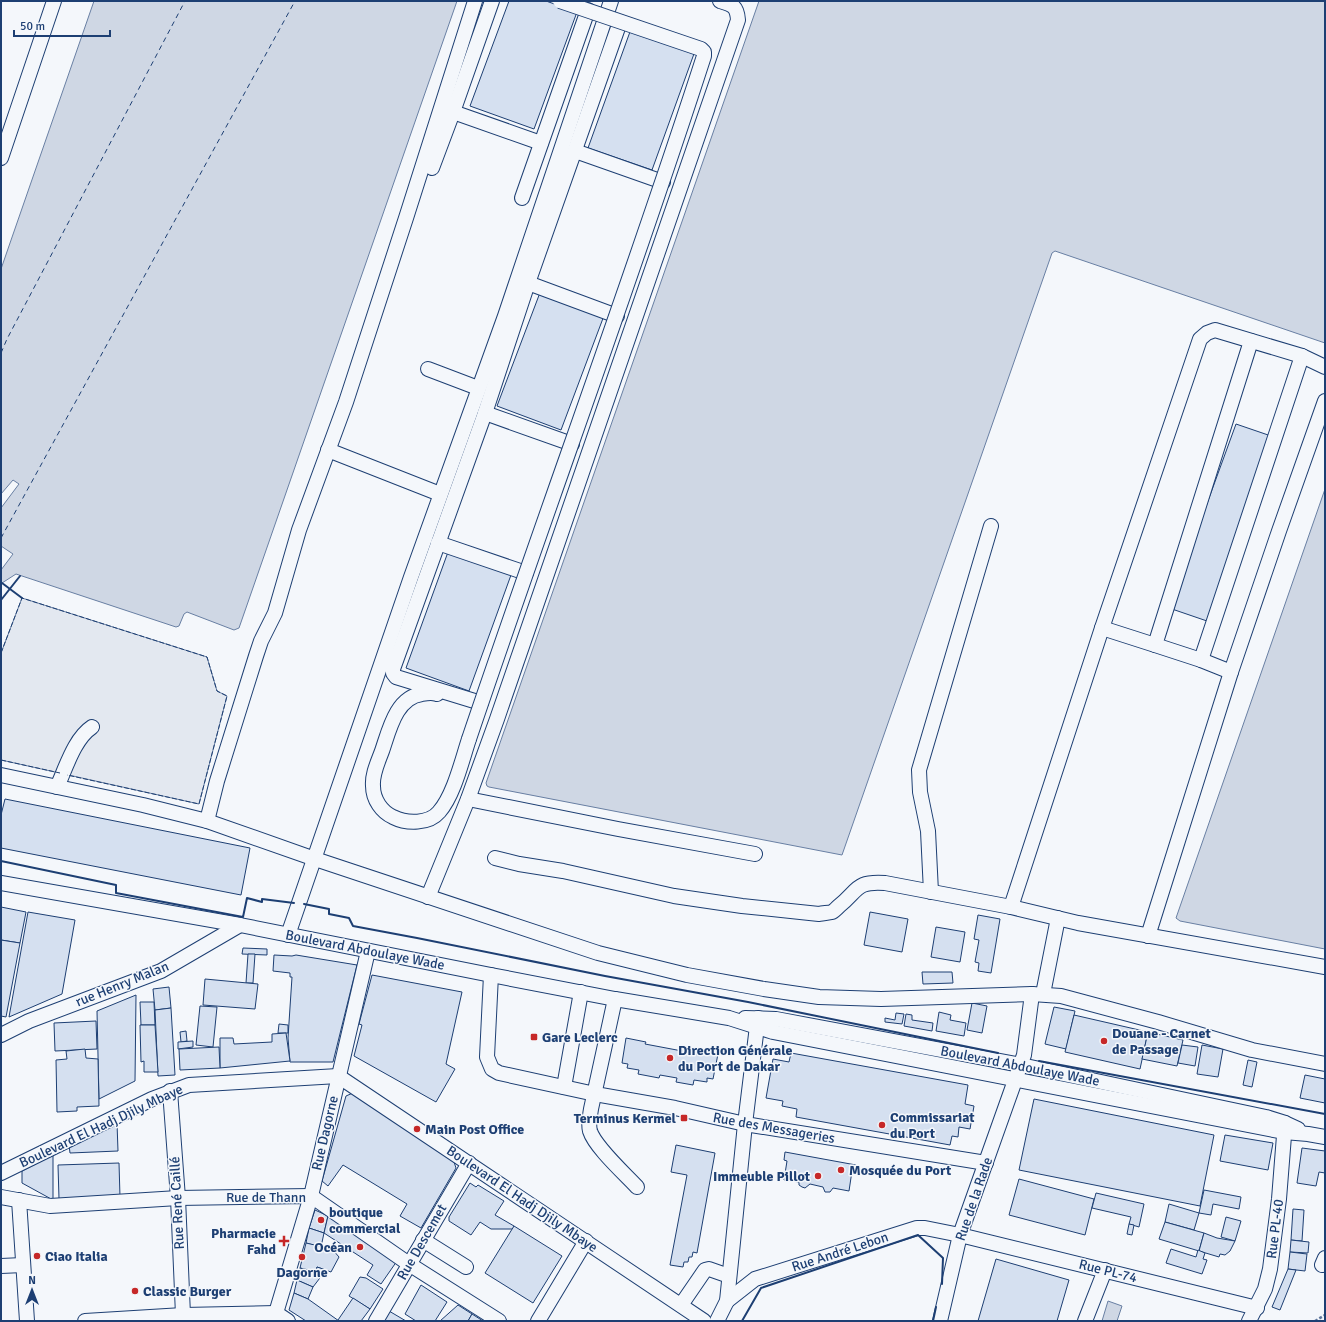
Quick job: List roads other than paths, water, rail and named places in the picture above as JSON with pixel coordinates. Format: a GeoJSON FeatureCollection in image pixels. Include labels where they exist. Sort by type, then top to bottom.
{"type":"FeatureCollection","features":[{"type":"Feature","properties":{"kind":"street"},"geometry":{"type":"LineString","coordinates":[[1,158],[54,1]]}},
{"type":"Feature","properties":{"kind":"street"},"geometry":{"type":"LineString","coordinates":[[208,822],[216,781],[256,656],[275,613],[299,530],[348,394],[475,1]]}},
{"type":"Feature","properties":{"kind":"street"},"geometry":{"type":"LineString","coordinates":[[432,168],[492,1]]}},
{"type":"Feature","properties":{"kind":"street"},"geometry":{"type":"LineString","coordinates":[[493,718],[481,713],[474,710],[468,708],[434,693],[417,694],[409,699],[400,708],[393,720],[374,773],[372,786],[376,800],[384,812],[395,818],[410,822],[423,821],[438,813],[450,795],[476,717],[479,710],[617,316],[704,56],[704,52],[701,49],[560,1]]}},
{"type":"Feature","properties":{"kind":"street"},"geometry":{"type":"LineString","coordinates":[[288,935],[440,494],[508,309],[610,1]]}},
{"type":"Feature","properties":{"kind":"street"},"geometry":{"type":"LineString","coordinates":[[428,897],[468,799],[493,718],[738,20],[738,11],[731,5],[720,1]]}},
{"type":"Feature","properties":{"kind":"street"},"geometry":{"type":"LineString","coordinates":[[522,198],[588,10]]}},
{"type":"Feature","properties":{"kind":"street"},"geometry":{"type":"LineString","coordinates":[[481,703],[396,677],[393,673],[393,669],[485,413],[528,283],[620,22]]}},
{"type":"Feature","properties":{"kind":"street"},"geometry":{"type":"LineString","coordinates":[[453,112],[541,143]]}},
{"type":"Feature","properties":{"kind":"street"},"geometry":{"type":"LineString","coordinates":[[575,151],[663,182]]}},
{"type":"Feature","properties":{"kind":"street"},"geometry":{"type":"LineString","coordinates":[[528,283],[617,316]]}},
{"type":"Feature","properties":{"kind":"street"},"geometry":{"type":"LineString","coordinates":[[1011,907],[1102,628],[1200,339],[1207,333],[1215,330],[1302,356],[1325,367]]}},
{"type":"Feature","properties":{"kind":"street"},"geometry":{"type":"LineString","coordinates":[[1155,645],[1252,340]]}},
{"type":"Feature","properties":{"kind":"street"},"geometry":{"type":"LineString","coordinates":[[1201,660],[1302,356]]}},
{"type":"Feature","properties":{"kind":"street"},"geometry":{"type":"LineString","coordinates":[[428,369],[478,388]]}},
{"type":"Feature","properties":{"kind":"street"},"geometry":{"type":"LineString","coordinates":[[1148,936],[1231,672],[1325,402]]}},
{"type":"Feature","properties":{"kind":"street"},"geometry":{"type":"LineString","coordinates":[[485,413],[572,444]]}},
{"type":"Feature","properties":{"kind":"street"},"geometry":{"type":"LineString","coordinates":[[328,450],[440,494]]}},
{"type":"Feature","properties":{"kind":"street"},"geometry":{"type":"LineString","coordinates":[[932,892],[928,831],[920,792],[919,770],[991,526]]}},
{"type":"Feature","properties":{"kind":"street"},"geometry":{"type":"LineString","coordinates":[[438,543],[526,574]]}},
{"type":"Feature","properties":{"kind":"street"},"geometry":{"type":"LineString","coordinates":[[1102,628],[1201,660],[1231,672]]}},
{"type":"Feature","properties":{"kind":"street"},"geometry":{"type":"LineString","coordinates":[[57,787],[78,740],[84,732],[92,727]]}},
{"type":"Feature","properties":{"kind":"street"},"geometry":{"type":"LineString","coordinates":[[1,775],[143,805],[208,822],[598,953],[687,974],[764,989],[819,996],[881,999],[1038,994],[1061,996],[1252,1050],[1325,1064]]}},
{"type":"Feature","properties":{"kind":"street"},"geometry":{"type":"LineString","coordinates":[[468,799],[618,830],[756,854]]}},
{"type":"Feature","properties":{"kind":"street"},"geometry":{"type":"LineString","coordinates":[[495,858],[519,864],[563,870],[674,896],[742,906],[819,914],[832,912],[862,885],[871,882],[885,883],[1011,907],[1148,936],[1325,967]]}},
{"type":"Feature","properties":{"kind":"street","name":"Boulevard Abdoulaye Wade"},"geometry":{"type":"LineString","coordinates":[[1,883],[240,925],[615,999],[757,1022],[776,1019],[1021,1065],[1266,1117],[1284,1127]]}},
{"type":"Feature","properties":{"kind":"street","name":"Rue de la Rade"},"geometry":{"type":"LineString","coordinates":[[940,1321],[960,1234],[1024,1055],[1058,918]]}},
{"type":"Feature","properties":{"kind":"street","name":"rue Henry Malan"},"geometry":{"type":"LineString","coordinates":[[1,1035],[29,1021],[161,971],[240,925]]}},
{"type":"Feature","properties":{"kind":"street","name":"Rue Dagorne"},"geometry":{"type":"LineString","coordinates":[[276,1313],[311,1196],[368,951]]}},
{"type":"Feature","properties":{"kind":"street","name":"Rue des Messageries"},"geometry":{"type":"LineString","coordinates":[[491,975],[486,1057],[492,1069],[499,1074],[595,1094],[675,1108],[745,1124],[986,1163]]}},
{"type":"Feature","properties":{"kind":"street"},"geometry":{"type":"LineString","coordinates":[[564,1087],[581,992]]}},
{"type":"Feature","properties":{"kind":"street"},"geometry":{"type":"LineString","coordinates":[[615,999],[589,1121],[590,1131],[602,1150],[637,1187]]}},
{"type":"Feature","properties":{"kind":"street"},"geometry":{"type":"LineString","coordinates":[[717,1321],[727,1301],[757,1022]]}},
{"type":"Feature","properties":{"kind":"street","name":"Boulevard Abdoulaye Wade"},"geometry":{"type":"LineString","coordinates":[[757,1022],[773,1032],[1016,1079],[1284,1127],[1325,1137]]}},
{"type":"Feature","properties":{"kind":"street","name":"Boulevard El Hadj Djily Mbaye"},"geometry":{"type":"LineString","coordinates":[[1,1173],[152,1099],[189,1085],[338,1076],[704,1321]]}},
{"type":"Feature","properties":{"kind":"street","name":"Rue René Caillé"},"geometry":{"type":"LineString","coordinates":[[170,1091],[178,1198],[183,1315]]}},
{"type":"Feature","properties":{"kind":"street","name":"Rue PL-40"},"geometry":{"type":"LineString","coordinates":[[1249,1321],[1257,1308],[1265,1289],[1270,1269],[1279,1199],[1284,1127]]}},
{"type":"Feature","properties":{"kind":"street","name":"Rue Descemet"},"geometry":{"type":"LineString","coordinates":[[376,1321],[469,1163]]}},
{"type":"Feature","properties":{"kind":"street","name":"Rue de Thann"},"geometry":{"type":"LineString","coordinates":[[1,1197],[50,1206],[178,1198],[311,1196],[409,1264],[499,1321]]}},
{"type":"Feature","properties":{"kind":"street"},"geometry":{"type":"LineString","coordinates":[[19,1200],[27,1321]]}},
{"type":"Feature","properties":{"kind":"street","name":"Rue André Lebon"},"geometry":{"type":"LineString","coordinates":[[727,1301],[756,1279],[917,1228],[960,1234]]}},
{"type":"Feature","properties":{"kind":"street","name":"Rue PL-74"},"geometry":{"type":"LineString","coordinates":[[960,1234],[1257,1308]]}},
{"type":"Feature","properties":{"kind":"street"},"geometry":{"type":"LineString","coordinates":[[423,1240],[466,1267]]}},
{"type":"Feature","properties":{"kind":"street"},"geometry":{"type":"LineString","coordinates":[[538,1321],[586,1241]]}},
{"type":"Feature","properties":{"kind":"street"},"geometry":{"type":"LineString","coordinates":[[1,1266],[23,1265]]}},
{"type":"Feature","properties":{"kind":"street"},"geometry":{"type":"LineString","coordinates":[[681,1305],[705,1270],[709,1269],[729,1276]]}},
{"type":"Feature","properties":{"kind":"street"},"geometry":{"type":"LineString","coordinates":[[1085,1321],[1105,1270]]}},
{"type":"Feature","properties":{"kind":"street"},"geometry":{"type":"LineString","coordinates":[[85,1321],[183,1315],[276,1313],[288,1321]]}},
{"type":"Feature","properties":{"kind":"place","name":"Gare Leclerc"},"geometry":{"type":"Point","coordinates":[534,1037]}},
{"type":"Feature","properties":{"kind":"place","name":"Douane - Carnet de Passage"},"geometry":{"type":"Point","coordinates":[1104,1041]}},
{"type":"Feature","properties":{"kind":"place","name":"Direction Générale du Port de Dakar"},"geometry":{"type":"Point","coordinates":[670,1058]}},
{"type":"Feature","properties":{"kind":"place","name":"Terminus Kermel"},"geometry":{"type":"Point","coordinates":[684,1118]}},
{"type":"Feature","properties":{"kind":"place","name":"Commissariat du Port"},"geometry":{"type":"Point","coordinates":[882,1125]}},
{"type":"Feature","properties":{"kind":"place","name":"Main Post Office"},"geometry":{"type":"Point","coordinates":[417,1129]}},
{"type":"Feature","properties":{"kind":"place","name":"Mosquée du Port"},"geometry":{"type":"Point","coordinates":[841,1170]}},
{"type":"Feature","properties":{"kind":"place","name":"Immeuble Pillot"},"geometry":{"type":"Point","coordinates":[818,1176]}},
{"type":"Feature","properties":{"kind":"place","name":"boutique commercial"},"geometry":{"type":"Point","coordinates":[321,1220]}},
{"type":"Feature","properties":{"kind":"place","name":"Pharmacie Fahd"},"geometry":{"type":"Point","coordinates":[284,1241]}},
{"type":"Feature","properties":{"kind":"place","name":"Océan"},"geometry":{"type":"Point","coordinates":[360,1247]}},
{"type":"Feature","properties":{"kind":"place","name":"Ciao Italia"},"geometry":{"type":"Point","coordinates":[37,1256]}},
{"type":"Feature","properties":{"kind":"place","name":"Dagorne"},"geometry":{"type":"Point","coordinates":[302,1257]}},
{"type":"Feature","properties":{"kind":"place","name":"Classic Burger"},"geometry":{"type":"Point","coordinates":[135,1291]}}]}
